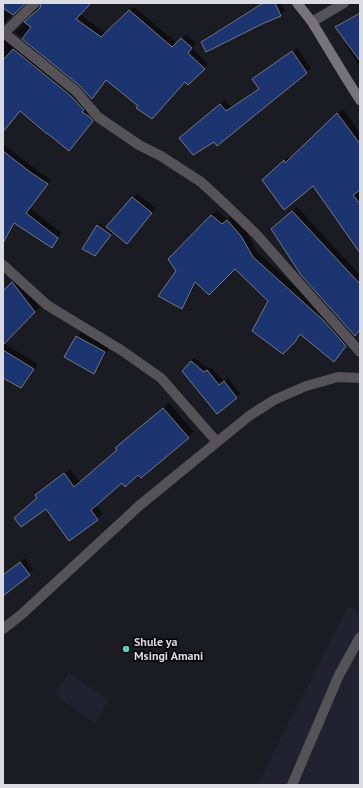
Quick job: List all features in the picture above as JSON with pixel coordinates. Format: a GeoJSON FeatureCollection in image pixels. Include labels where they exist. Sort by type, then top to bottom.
{"type":"FeatureCollection","features":[{"type":"Feature","properties":{"kind":"street"},"geometry":{"type":"LineString","coordinates":[[35,3],[4,34],[76,91],[98,117],[138,145],[161,156],[201,182],[257,235],[360,352]]}},
{"type":"Feature","properties":{"kind":"street"},"geometry":{"type":"LineString","coordinates":[[297,3],[312,22],[360,100]]}},
{"type":"Feature","properties":{"kind":"street"},"geometry":{"type":"LineString","coordinates":[[312,22],[344,3]]}},
{"type":"Feature","properties":{"kind":"street"},"geometry":{"type":"LineString","coordinates":[[3,265],[47,304],[121,350],[161,378],[217,442]]}},
{"type":"Feature","properties":{"kind":"street"},"geometry":{"type":"LineString","coordinates":[[3,629],[22,614],[140,505],[249,416],[274,400],[306,386],[338,377],[360,378]]}},
{"type":"Feature","properties":{"kind":"street"},"geometry":{"type":"LineString","coordinates":[[292,785],[339,675],[360,637]]}},
{"type":"Feature","properties":{"kind":"shaded area"},"geometry":{"type":"Polygon","coordinates":[[[348,606],[360,612],[360,785],[257,785],[348,606]]]}},
{"type":"Feature","properties":{"kind":"shaded area"},"geometry":{"type":"Polygon","coordinates":[[[69,673],[109,700],[95,724],[54,694],[69,673]]]}},
{"type":"Feature","properties":{"kind":"building"},"geometry":{"type":"Polygon","coordinates":[[[3,3],[26,3],[13,15],[3,8],[3,3]]]}},
{"type":"Feature","properties":{"kind":"building"},"geometry":{"type":"Polygon","coordinates":[[[41,3],[91,3],[76,19],[101,37],[129,10],[172,47],[181,38],[192,48],[188,53],[205,69],[188,85],[185,82],[152,119],[136,108],[138,106],[106,80],[92,99],[80,86],[22,39],[31,27],[24,22],[40,8],[41,3]]]}},
{"type":"Feature","properties":{"kind":"building"},"geometry":{"type":"Polygon","coordinates":[[[263,3],[275,3],[281,16],[206,52],[201,42],[263,3]]]}},
{"type":"Feature","properties":{"kind":"building"},"geometry":{"type":"Polygon","coordinates":[[[360,13],[360,61],[335,27],[360,13]]]}},
{"type":"Feature","properties":{"kind":"building"},"geometry":{"type":"Polygon","coordinates":[[[13,49],[71,96],[84,110],[82,112],[93,121],[69,151],[20,111],[3,132],[3,60],[13,49]]]}},
{"type":"Feature","properties":{"kind":"building"},"geometry":{"type":"Polygon","coordinates":[[[292,51],[307,73],[217,146],[214,142],[193,155],[179,138],[220,104],[226,111],[259,89],[252,79],[292,51]]]}},
{"type":"Feature","properties":{"kind":"building"},"geometry":{"type":"Polygon","coordinates":[[[337,113],[360,144],[360,190],[353,195],[360,204],[360,253],[313,186],[284,210],[262,180],[284,160],[285,163],[337,113]]]}},
{"type":"Feature","properties":{"kind":"building"},"geometry":{"type":"Polygon","coordinates":[[[3,151],[48,184],[26,213],[58,238],[52,248],[14,223],[3,243],[3,151]]]}},
{"type":"Feature","properties":{"kind":"building"},"geometry":{"type":"Polygon","coordinates":[[[132,197],[152,213],[127,244],[106,227],[132,197]]]}},
{"type":"Feature","properties":{"kind":"building"},"geometry":{"type":"Polygon","coordinates":[[[292,211],[360,284],[360,329],[355,336],[301,275],[271,229],[292,211]]]}},
{"type":"Feature","properties":{"kind":"building"},"geometry":{"type":"Polygon","coordinates":[[[211,215],[222,224],[227,220],[241,236],[253,257],[323,320],[346,346],[334,362],[300,334],[295,342],[283,354],[252,331],[268,301],[235,269],[209,295],[195,282],[182,309],[158,296],[176,271],[168,259],[211,215]]]}},
{"type":"Feature","properties":{"kind":"building"},"geometry":{"type":"Polygon","coordinates":[[[97,225],[111,235],[95,256],[82,249],[97,225]]]}},
{"type":"Feature","properties":{"kind":"building"},"geometry":{"type":"Polygon","coordinates":[[[12,282],[35,312],[3,345],[3,291],[12,282]]]}},
{"type":"Feature","properties":{"kind":"building"},"geometry":{"type":"Polygon","coordinates":[[[76,336],[105,352],[94,374],[64,357],[76,336]]]}},
{"type":"Feature","properties":{"kind":"building"},"geometry":{"type":"Polygon","coordinates":[[[3,350],[34,369],[21,388],[3,378],[3,350]]]}},
{"type":"Feature","properties":{"kind":"building"},"geometry":{"type":"Polygon","coordinates":[[[191,361],[204,372],[207,370],[219,385],[224,381],[237,398],[217,414],[182,371],[191,361]]]}},
{"type":"Feature","properties":{"kind":"building"},"geometry":{"type":"Polygon","coordinates":[[[163,408],[189,438],[141,478],[138,475],[125,487],[122,483],[91,510],[98,520],[69,541],[46,509],[21,527],[14,518],[37,498],[35,495],[64,473],[74,487],[117,450],[115,448],[163,408]]]}},
{"type":"Feature","properties":{"kind":"building"},"geometry":{"type":"Polygon","coordinates":[[[20,562],[30,575],[3,596],[3,575],[20,562]]]}},
{"type":"Feature","properties":{"kind":"place","name":"Shule ya Msingi Amani"},"geometry":{"type":"Point","coordinates":[126,649]}}]}
